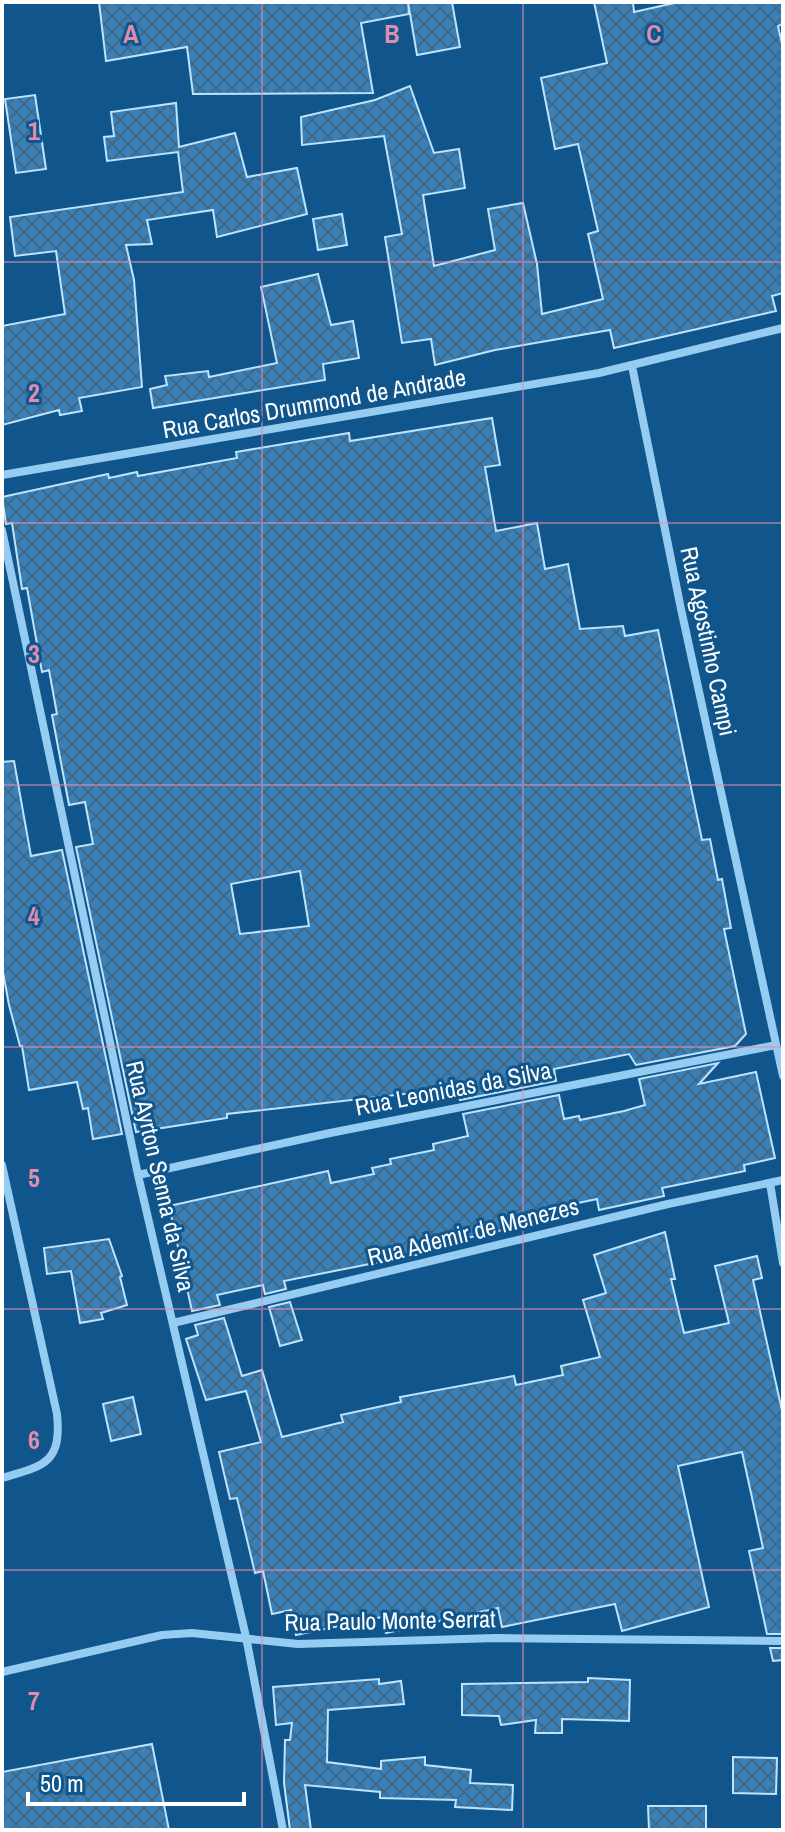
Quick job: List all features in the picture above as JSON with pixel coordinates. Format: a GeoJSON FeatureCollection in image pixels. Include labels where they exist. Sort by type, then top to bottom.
{"type":"FeatureCollection","features":[{"type":"Feature","properties":{"kind":"street"},"geometry":{"type":"LineString","coordinates":[[632,366],[783,328]]}},
{"type":"Feature","properties":{"kind":"street","name":"Rua Carlos Drummond de Andrade"},"geometry":{"type":"LineString","coordinates":[[2,475],[228,439],[632,366]]}},
{"type":"Feature","properties":{"kind":"street","name":"Rua Agostinho Campi"},"geometry":{"type":"LineString","coordinates":[[632,366],[665,536],[783,1076]]}},
{"type":"Feature","properties":{"kind":"street","name":"Rua Ayrton Senna da Silva"},"geometry":{"type":"LineString","coordinates":[[2,530],[138,1175],[246,1637],[283,1830]]}},
{"type":"Feature","properties":{"kind":"street","name":"Rua Leonidas da Silva"},"geometry":{"type":"LineString","coordinates":[[138,1175],[330,1133],[776,1045]]}},
{"type":"Feature","properties":{"kind":"street"},"geometry":{"type":"LineString","coordinates":[[2,1165],[57,1414],[60,1440],[52,1457],[36,1469],[2,1478]]}},
{"type":"Feature","properties":{"kind":"street","name":"Rua Ademir de Menezes"},"geometry":{"type":"LineString","coordinates":[[173,1323],[783,1180]]}},
{"type":"Feature","properties":{"kind":"street"},"geometry":{"type":"LineString","coordinates":[[770,1183],[783,1263]]}},
{"type":"Feature","properties":{"kind":"street","name":"Rua Paulo Monte Serrat"},"geometry":{"type":"LineString","coordinates":[[2,1672],[162,1635],[216,1633],[298,1644],[496,1638],[783,1641]]}},
{"type":"Feature","properties":{"kind":"building"},"geometry":{"type":"Polygon","coordinates":[[[99,2],[408,2],[409,14],[361,23],[373,93],[193,94],[187,47],[106,61],[99,2]]]}},
{"type":"Feature","properties":{"kind":"building"},"geometry":{"type":"Polygon","coordinates":[[[408,2],[452,2],[460,47],[417,55],[408,2]]]}},
{"type":"Feature","properties":{"kind":"building"},"geometry":{"type":"Polygon","coordinates":[[[594,2],[633,2],[634,12],[679,2],[783,2],[783,24],[778,26],[783,48],[783,293],[772,296],[776,311],[614,348],[610,330],[495,350],[435,365],[431,339],[402,343],[385,237],[402,234],[384,136],[302,145],[301,117],[375,100],[410,86],[434,153],[459,149],[465,188],[423,195],[434,266],[495,250],[488,209],[523,203],[537,264],[542,314],[603,299],[588,234],[598,231],[578,144],[555,149],[541,78],[607,63],[594,2]]]}},
{"type":"Feature","properties":{"kind":"building"},"geometry":{"type":"Polygon","coordinates":[[[35,95],[46,169],[16,173],[5,99],[35,95]]]}},
{"type":"Feature","properties":{"kind":"building"},"geometry":{"type":"Polygon","coordinates":[[[176,103],[179,147],[235,133],[247,177],[297,168],[307,214],[217,237],[213,210],[147,220],[152,244],[126,245],[134,280],[142,387],[79,398],[82,411],[60,415],[59,410],[2,425],[2,326],[65,314],[56,251],[15,256],[10,217],[183,192],[178,152],[107,161],[104,137],[114,136],[111,112],[176,103]]]}},
{"type":"Feature","properties":{"kind":"building"},"geometry":{"type":"Polygon","coordinates":[[[342,214],[347,245],[318,250],[313,219],[342,214]]]}},
{"type":"Feature","properties":{"kind":"building"},"geometry":{"type":"Polygon","coordinates":[[[318,274],[331,325],[353,321],[359,358],[323,364],[325,380],[153,408],[150,389],[167,385],[165,376],[208,371],[209,377],[277,363],[261,287],[318,274]]]}},
{"type":"Feature","properties":{"kind":"building"},"geometry":{"type":"Polygon","coordinates":[[[492,418],[500,465],[485,467],[496,531],[537,523],[545,569],[568,564],[580,629],[623,626],[625,636],[658,630],[702,840],[710,839],[718,880],[722,879],[731,928],[724,929],[746,1034],[735,1046],[636,1065],[629,1054],[554,1069],[556,1081],[460,1100],[458,1092],[432,1096],[431,1091],[227,1114],[227,1118],[136,1132],[76,847],[93,844],[85,802],[69,805],[52,715],[57,714],[49,670],[42,672],[27,588],[22,589],[12,523],[6,524],[2,497],[108,474],[109,478],[137,472],[138,476],[237,458],[236,452],[349,433],[350,441],[492,418]],[[300,871],[231,884],[240,934],[309,926],[300,871]]]}},
{"type":"Feature","properties":{"kind":"building"},"geometry":{"type":"Polygon","coordinates":[[[14,761],[31,856],[62,850],[122,1134],[93,1139],[88,1108],[83,1109],[77,1082],[29,1090],[22,1046],[9,1005],[2,967],[2,762],[14,761]]]}},
{"type":"Feature","properties":{"kind":"building"},"geometry":{"type":"Polygon","coordinates":[[[718,1063],[699,1084],[756,1072],[775,1158],[744,1165],[745,1171],[662,1188],[664,1196],[599,1210],[597,1199],[536,1212],[538,1222],[432,1246],[420,1254],[284,1281],[286,1289],[265,1294],[263,1285],[217,1295],[220,1305],[192,1311],[169,1206],[328,1171],[331,1183],[374,1174],[372,1168],[391,1164],[390,1159],[434,1150],[433,1144],[468,1136],[463,1114],[559,1095],[564,1119],[579,1116],[580,1120],[624,1111],[645,1105],[639,1079],[718,1063]]]}},
{"type":"Feature","properties":{"kind":"building"},"geometry":{"type":"Polygon","coordinates":[[[665,1232],[675,1279],[671,1279],[684,1333],[729,1323],[715,1266],[757,1256],[762,1278],[753,1280],[783,1415],[783,1634],[767,1634],[749,1551],[763,1548],[742,1452],[678,1466],[709,1607],[622,1631],[615,1604],[502,1627],[498,1608],[386,1633],[382,1617],[296,1635],[291,1610],[272,1614],[263,1571],[255,1573],[237,1498],[230,1499],[219,1452],[261,1442],[246,1391],[206,1400],[186,1339],[198,1335],[195,1325],[224,1318],[242,1376],[262,1370],[282,1437],[343,1422],[341,1415],[401,1402],[400,1397],[514,1376],[516,1385],[563,1375],[561,1366],[600,1357],[583,1300],[606,1293],[594,1255],[665,1232]]]}},
{"type":"Feature","properties":{"kind":"building"},"geometry":{"type":"Polygon","coordinates":[[[109,1239],[122,1276],[127,1305],[101,1313],[103,1319],[80,1323],[71,1271],[47,1274],[44,1248],[109,1239]]]}},
{"type":"Feature","properties":{"kind":"building"},"geometry":{"type":"Polygon","coordinates":[[[290,1302],[302,1340],[280,1346],[269,1307],[290,1302]]]}},
{"type":"Feature","properties":{"kind":"building"},"geometry":{"type":"Polygon","coordinates":[[[133,1397],[141,1434],[111,1441],[103,1404],[133,1397]]]}},
{"type":"Feature","properties":{"kind":"building"},"geometry":{"type":"Polygon","coordinates":[[[770,1648],[783,1648],[783,1660],[773,1661],[770,1648]]]}},
{"type":"Feature","properties":{"kind":"building"},"geometry":{"type":"Polygon","coordinates":[[[588,1678],[630,1680],[629,1721],[562,1719],[562,1733],[535,1733],[536,1720],[501,1725],[499,1716],[462,1715],[462,1684],[588,1682],[588,1678]]]}},
{"type":"Feature","properties":{"kind":"building"},"geometry":{"type":"Polygon","coordinates":[[[379,1679],[379,1684],[401,1681],[404,1704],[328,1710],[327,1762],[381,1769],[381,1761],[425,1757],[425,1765],[471,1770],[470,1783],[513,1785],[512,1810],[455,1807],[456,1800],[380,1798],[380,1792],[305,1785],[311,1830],[290,1830],[284,1783],[285,1740],[290,1740],[292,1723],[276,1725],[273,1687],[379,1679]]]}},
{"type":"Feature","properties":{"kind":"building"},"geometry":{"type":"Polygon","coordinates":[[[152,1744],[169,1830],[2,1830],[2,1772],[152,1744]]]}},
{"type":"Feature","properties":{"kind":"building"},"geometry":{"type":"Polygon","coordinates":[[[733,1757],[777,1758],[776,1794],[733,1793],[733,1757]]]}},
{"type":"Feature","properties":{"kind":"building"},"geometry":{"type":"Polygon","coordinates":[[[648,1806],[706,1806],[706,1830],[649,1830],[648,1806]]]}}]}
